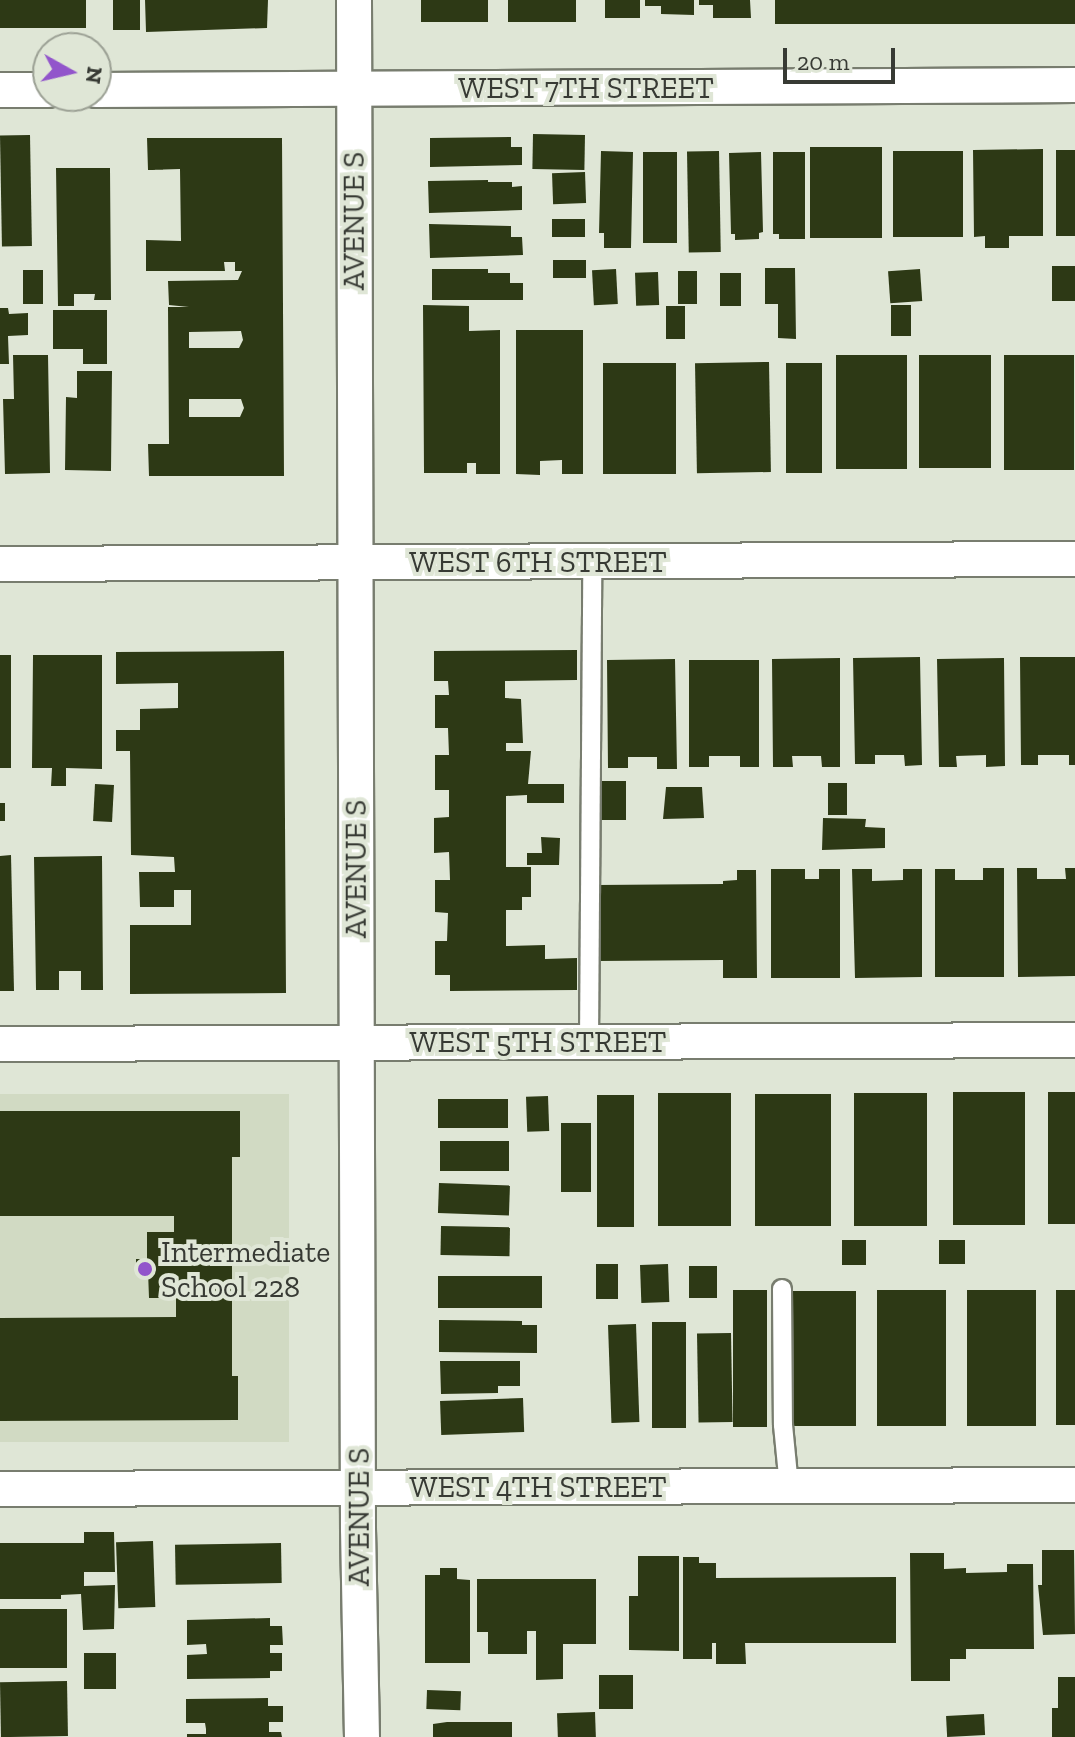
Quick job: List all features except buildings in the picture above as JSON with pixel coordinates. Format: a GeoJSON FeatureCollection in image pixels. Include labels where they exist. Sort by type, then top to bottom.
{"type":"FeatureCollection","features":[{"type":"Feature","properties":{"kind":"street","name":"AVENUE S"},"geometry":{"type":"LineString","coordinates":[[354,0],[358,1488],[362,1737]]}},
{"type":"Feature","properties":{"kind":"street","name":"WEST 7TH STREET"},"geometry":{"type":"LineString","coordinates":[[112,90],[1075,85]]}},
{"type":"Feature","properties":{"kind":"street"},"geometry":{"type":"LineString","coordinates":[[0,90],[32,90]]}},
{"type":"Feature","properties":{"kind":"street","name":"WEST 6TH STREET"},"geometry":{"type":"LineString","coordinates":[[0,564],[1075,559]]}},
{"type":"Feature","properties":{"kind":"street","name":"WEST 5TH STREET"},"geometry":{"type":"LineString","coordinates":[[0,1044],[1075,1040]]}},
{"type":"Feature","properties":{"kind":"street","name":"WEST 4TH STREET"},"geometry":{"type":"LineString","coordinates":[[0,1489],[1075,1485]]}},
{"type":"Feature","properties":{"kind":"lane"},"geometry":{"type":"LineString","coordinates":[[589,1042],[592,562]]}},
{"type":"Feature","properties":{"kind":"lane"},"geometry":{"type":"LineString","coordinates":[[782,1289],[783,1425],[789,1486]]}},
{"type":"Feature","properties":{"kind":"shaded area","name":"Intermediate School 228"},"geometry":{"type":"Polygon","coordinates":[[[0,1094],[289,1094],[289,1442],[0,1442],[0,1094]]]}},
{"type":"Feature","properties":{"kind":"place","name":"Intermediate School 228"},"geometry":{"type":"Point","coordinates":[145,1269]}}]}
